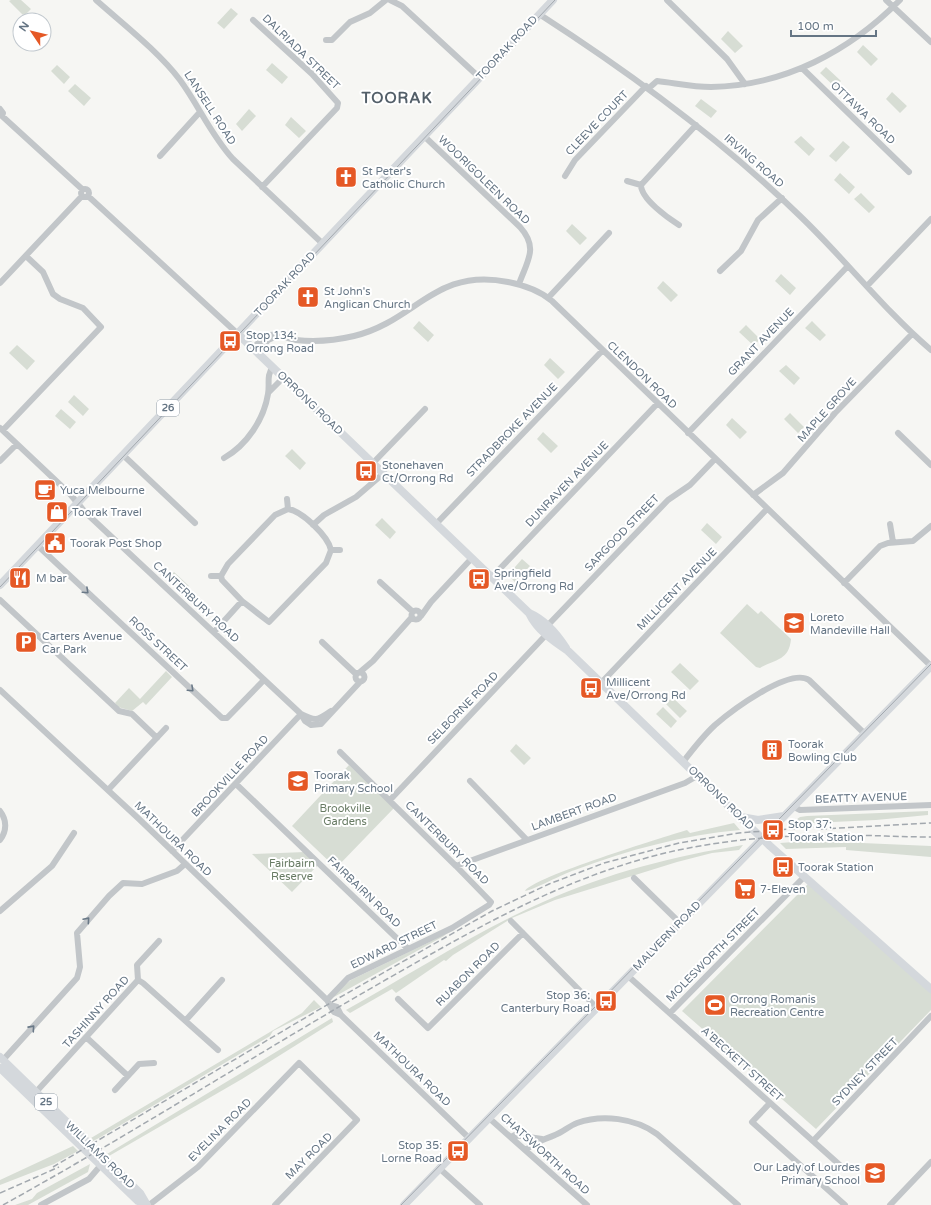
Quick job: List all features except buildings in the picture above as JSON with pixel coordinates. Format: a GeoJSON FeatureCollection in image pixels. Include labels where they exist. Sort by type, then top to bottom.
{"type":"FeatureCollection","features":[{"type":"Feature","properties":{"kind":"main road","name":"TOORAK ROAD"},"geometry":{"type":"LineString","coordinates":[[0,585],[553,0]]}},
{"type":"Feature","properties":{"kind":"main road","name":"ORRONG ROAD"},"geometry":{"type":"LineString","coordinates":[[238,334],[529,613],[539,618],[547,630],[559,638],[568,651],[738,815],[762,842],[804,877],[931,990]]}},
{"type":"Feature","properties":{"kind":"main road","name":"MALVERN ROAD"},"geometry":{"type":"LineString","coordinates":[[404,1205],[680,922],[762,842],[784,816],[931,666]]}},
{"type":"Feature","properties":{"kind":"main road"},"geometry":{"type":"LineString","coordinates":[[738,815],[758,820],[784,816]]}},
{"type":"Feature","properties":{"kind":"main road","name":"WILLIAMS ROAD"},"geometry":{"type":"LineString","coordinates":[[1,1062],[97,1157],[140,1193],[147,1205]]}},
{"type":"Feature","properties":{"kind":"main road","name":"WILLIAMS ROAD"},"geometry":{"type":"LineString","coordinates":[[97,1157],[101,1165],[138,1202],[147,1205]]}},
{"type":"Feature","properties":{"kind":"street","name":"LANSELL ROAD"},"geometry":{"type":"LineString","coordinates":[[96,0],[166,64],[180,79],[220,145],[323,244]]}},
{"type":"Feature","properties":{"kind":"street"},"geometry":{"type":"LineString","coordinates":[[326,40],[336,37],[350,22],[370,13],[379,2],[386,0]]}},
{"type":"Feature","properties":{"kind":"street"},"geometry":{"type":"LineString","coordinates":[[390,0],[397,1],[480,78]]}},
{"type":"Feature","properties":{"kind":"street"},"geometry":{"type":"LineString","coordinates":[[667,0],[727,59],[745,84]]}},
{"type":"Feature","properties":{"kind":"street"},"geometry":{"type":"LineString","coordinates":[[648,87],[657,81],[661,89],[745,84],[772,78],[802,68],[844,46],[878,19],[891,3],[900,0]]}},
{"type":"Feature","properties":{"kind":"street"},"geometry":{"type":"LineString","coordinates":[[891,3],[931,42]]}},
{"type":"Feature","properties":{"kind":"street","name":"IRVING ROAD"},"geometry":{"type":"LineString","coordinates":[[539,14],[648,87],[661,89],[696,125],[782,198],[912,334],[930,347]]}},
{"type":"Feature","properties":{"kind":"street","name":"DALRIADA STREET"},"geometry":{"type":"LineString","coordinates":[[253,20],[312,74],[338,103],[337,108],[262,187]]}},
{"type":"Feature","properties":{"kind":"street","name":"OTTAWA ROAD"},"geometry":{"type":"LineString","coordinates":[[802,68],[910,172]]}},
{"type":"Feature","properties":{"kind":"street","name":"CLEEVE COURT"},"geometry":{"type":"LineString","coordinates":[[565,176],[575,160],[648,87]]}},
{"type":"Feature","properties":{"kind":"street"},"geometry":{"type":"LineString","coordinates":[[0,109],[3,113],[1,117]]}},
{"type":"Feature","properties":{"kind":"street"},"geometry":{"type":"LineString","coordinates":[[160,156],[200,112]]}},
{"type":"Feature","properties":{"kind":"street","name":"ORRONG ROAD"},"geometry":{"type":"LineString","coordinates":[[1,117],[238,334]]}},
{"type":"Feature","properties":{"kind":"street"},"geometry":{"type":"LineString","coordinates":[[641,185],[696,125]]}},
{"type":"Feature","properties":{"kind":"street","name":"WOORIGOLEEN ROAD"},"geometry":{"type":"LineString","coordinates":[[424,136],[520,227],[528,238],[531,245],[530,257],[518,284]]}},
{"type":"Feature","properties":{"kind":"street"},"geometry":{"type":"LineString","coordinates":[[627,181],[641,185]]}},
{"type":"Feature","properties":{"kind":"street"},"geometry":{"type":"LineString","coordinates":[[641,185],[644,195],[668,218],[679,225]]}},
{"type":"Feature","properties":{"kind":"street"},"geometry":{"type":"LineString","coordinates":[[0,283],[84,194]]}},
{"type":"Feature","properties":{"kind":"street"},"geometry":{"type":"LineString","coordinates":[[720,271],[741,251],[758,220],[782,198]]}},
{"type":"Feature","properties":{"kind":"street"},"geometry":{"type":"LineString","coordinates":[[867,286],[931,219]]}},
{"type":"Feature","properties":{"kind":"street"},"geometry":{"type":"LineString","coordinates":[[548,298],[609,233]]}},
{"type":"Feature","properties":{"kind":"street"},"geometry":{"type":"LineString","coordinates":[[1,429],[101,326],[83,308],[60,299],[52,294],[43,272],[26,256]]}},
{"type":"Feature","properties":{"kind":"street","name":"GRANT AVENUE"},"geometry":{"type":"LineString","coordinates":[[688,433],[848,266]]}},
{"type":"Feature","properties":{"kind":"street","name":"CLENDON ROAD"},"geometry":{"type":"LineString","coordinates":[[255,350],[267,336],[277,336],[299,340],[353,336],[388,324],[434,292],[462,281],[488,279],[518,284],[548,298],[931,666]]}},
{"type":"Feature","properties":{"kind":"street","name":"MAPLE GROVE"},"geometry":{"type":"LineString","coordinates":[[753,495],[778,478],[788,468],[835,413],[912,334]]}},
{"type":"Feature","properties":{"kind":"street","name":"STRADBROKE AVENUE"},"geometry":{"type":"LineString","coordinates":[[436,524],[602,351]]}},
{"type":"Feature","properties":{"kind":"street"},"geometry":{"type":"LineString","coordinates":[[224,458],[238,448],[251,433],[265,408],[269,392],[269,372],[273,367]]}},
{"type":"Feature","properties":{"kind":"street"},"geometry":{"type":"LineString","coordinates":[[269,392],[284,377]]}},
{"type":"Feature","properties":{"kind":"street","name":"DUNRAVEN AVENUE"},"geometry":{"type":"LineString","coordinates":[[492,578],[657,404]]}},
{"type":"Feature","properties":{"kind":"street"},"geometry":{"type":"LineString","coordinates":[[373,463],[425,409]]}},
{"type":"Feature","properties":{"kind":"street","name":"CANTERBURY ROAD"},"geometry":{"type":"LineString","coordinates":[[1,429],[78,503],[85,512],[301,714]]}},
{"type":"Feature","properties":{"kind":"street"},"geometry":{"type":"LineString","coordinates":[[898,433],[931,465]]}},
{"type":"Feature","properties":{"kind":"street"},"geometry":{"type":"LineString","coordinates":[[0,461],[17,444]]}},
{"type":"Feature","properties":{"kind":"street"},"geometry":{"type":"LineString","coordinates":[[123,455],[195,523]]}},
{"type":"Feature","properties":{"kind":"street","name":"SARGOOD STREET"},"geometry":{"type":"LineString","coordinates":[[547,630],[662,506],[690,485],[715,459]]}},
{"type":"Feature","properties":{"kind":"street"},"geometry":{"type":"LineString","coordinates":[[313,525],[324,515],[362,493],[384,473]]}},
{"type":"Feature","properties":{"kind":"street"},"geometry":{"type":"LineString","coordinates":[[288,499],[288,509]]}},
{"type":"Feature","properties":{"kind":"street"},"geometry":{"type":"LineString","coordinates":[[221,576],[228,564],[275,515],[288,509],[299,513],[327,540],[331,550],[326,563],[269,622],[269,629]]}},
{"type":"Feature","properties":{"kind":"street","name":"MILLICENT AVENUE"},"geometry":{"type":"LineString","coordinates":[[601,683],[767,509]]}},
{"type":"Feature","properties":{"kind":"street"},"geometry":{"type":"LineString","coordinates":[[890,524],[893,542]]}},
{"type":"Feature","properties":{"kind":"street"},"geometry":{"type":"LineString","coordinates":[[844,583],[877,548],[893,542],[913,541],[931,526]]}},
{"type":"Feature","properties":{"kind":"street","name":"ROSS STREET"},"geometry":{"type":"LineString","coordinates":[[37,545],[222,718],[227,718],[264,680]]}},
{"type":"Feature","properties":{"kind":"street"},"geometry":{"type":"LineString","coordinates":[[331,550],[340,550]]}},
{"type":"Feature","properties":{"kind":"street"},"geometry":{"type":"LineString","coordinates":[[301,714],[312,720],[317,720],[331,712],[348,693],[359,677],[416,615],[431,602],[472,558]]}},
{"type":"Feature","properties":{"kind":"street"},"geometry":{"type":"LineString","coordinates":[[211,576],[221,576]]}},
{"type":"Feature","properties":{"kind":"street"},"geometry":{"type":"LineString","coordinates":[[221,576],[222,580],[242,601],[269,622]]}},
{"type":"Feature","properties":{"kind":"street"},"geometry":{"type":"LineString","coordinates":[[380,582],[416,615]]}},
{"type":"Feature","properties":{"kind":"street"},"geometry":{"type":"LineString","coordinates":[[0,600],[119,711],[132,714],[158,738]]}},
{"type":"Feature","properties":{"kind":"street"},"geometry":{"type":"LineString","coordinates":[[214,632],[242,601]]}},
{"type":"Feature","properties":{"kind":"street","name":"SELBORNE ROAD"},"geometry":{"type":"LineString","coordinates":[[390,800],[547,630]]}},
{"type":"Feature","properties":{"kind":"street"},"geometry":{"type":"LineString","coordinates":[[322,642],[359,677]]}},
{"type":"Feature","properties":{"kind":"street"},"geometry":{"type":"LineString","coordinates":[[683,762],[706,734],[735,709],[765,690],[785,681],[799,677],[809,680],[865,734]]}},
{"type":"Feature","properties":{"kind":"street","name":"MATHOURA ROAD"},"geometry":{"type":"LineString","coordinates":[[0,690],[172,851],[328,1002],[332,1010],[340,1014],[469,1138]]}},
{"type":"Feature","properties":{"kind":"street","name":"BROOKVILLE ROAD"},"geometry":{"type":"LineString","coordinates":[[172,851],[301,714]]}},
{"type":"Feature","properties":{"kind":"street"},"geometry":{"type":"LineString","coordinates":[[108,790],[166,728]]}},
{"type":"Feature","properties":{"kind":"street","name":"CANTERBURY ROAD"},"geometry":{"type":"LineString","coordinates":[[340,752],[488,898]]}},
{"type":"Feature","properties":{"kind":"street","name":"LAMBERT ROAD"},"geometry":{"type":"LineString","coordinates":[[456,866],[685,783],[697,776]]}},
{"type":"Feature","properties":{"kind":"street"},"geometry":{"type":"LineString","coordinates":[[470,781],[528,840]]}},
{"type":"Feature","properties":{"kind":"street","name":"FAIRBAIRN ROAD"},"geometry":{"type":"LineString","coordinates":[[236,784],[408,949]]}},
{"type":"Feature","properties":{"kind":"street","name":"BEATTY AVENUE"},"geometry":{"type":"LineString","coordinates":[[794,807],[800,810],[931,805]]}},
{"type":"Feature","properties":{"kind":"street"},"geometry":{"type":"LineString","coordinates":[[0,811],[4,817],[6,826],[0,840]]}},
{"type":"Feature","properties":{"kind":"street"},"geometry":{"type":"LineString","coordinates":[[0,911],[52,866],[74,833]]}},
{"type":"Feature","properties":{"kind":"street"},"geometry":{"type":"LineString","coordinates":[[1,1062],[77,978],[80,967],[77,934],[109,896],[123,883],[142,884],[177,871],[185,864]]}},
{"type":"Feature","properties":{"kind":"street","name":"MOLESWORTH STREET"},"geometry":{"type":"LineString","coordinates":[[670,1013],[804,877]]}},
{"type":"Feature","properties":{"kind":"street"},"geometry":{"type":"LineString","coordinates":[[634,878],[680,922]]}},
{"type":"Feature","properties":{"kind":"street","name":"EDWARD STREET"},"geometry":{"type":"LineString","coordinates":[[328,1002],[348,978],[464,921],[490,904],[491,902],[488,898]]}},
{"type":"Feature","properties":{"kind":"street"},"geometry":{"type":"LineString","coordinates":[[511,920],[597,1008]]}},
{"type":"Feature","properties":{"kind":"street","name":"RUABON ROAD"},"geometry":{"type":"LineString","coordinates":[[398,999],[428,1028],[523,933]]}},
{"type":"Feature","properties":{"kind":"street","name":"TASHINNY ROAD"},"geometry":{"type":"LineString","coordinates":[[37,1098],[86,1037],[138,980],[138,965],[159,941]]}},
{"type":"Feature","properties":{"kind":"street","name":"A'BECKETT STREET"},"geometry":{"type":"LineString","coordinates":[[628,976],[842,1167]]}},
{"type":"Feature","properties":{"kind":"street"},"geometry":{"type":"LineString","coordinates":[[138,980],[143,982],[218,1050]]}},
{"type":"Feature","properties":{"kind":"street"},"geometry":{"type":"LineString","coordinates":[[186,1020],[222,980]]}},
{"type":"Feature","properties":{"kind":"street","name":"SYDNEY STREET"},"geometry":{"type":"LineString","coordinates":[[813,1141],[931,1016]]}},
{"type":"Feature","properties":{"kind":"street"},"geometry":{"type":"LineString","coordinates":[[86,1037],[128,1076]]}},
{"type":"Feature","properties":{"kind":"street"},"geometry":{"type":"LineString","coordinates":[[115,1090],[139,1064],[154,1063]]}},
{"type":"Feature","properties":{"kind":"street","name":"MAY ROAD"},"geometry":{"type":"LineString","coordinates":[[275,1205],[357,1120],[299,1063]]}},
{"type":"Feature","properties":{"kind":"street","name":"EVELINA ROAD"},"geometry":{"type":"LineString","coordinates":[[147,1205],[198,1167],[299,1063]]}},
{"type":"Feature","properties":{"kind":"street"},"geometry":{"type":"LineString","coordinates":[[770,1103],[752,1122],[845,1205]]}},
{"type":"Feature","properties":{"kind":"street","name":"CHATSWORTH ROAD"},"geometry":{"type":"LineString","coordinates":[[489,1118],[587,1205]]}},
{"type":"Feature","properties":{"kind":"street"},"geometry":{"type":"LineString","coordinates":[[526,1150],[542,1139],[556,1135],[576,1124],[594,1120],[620,1120],[639,1124],[657,1134],[738,1205]]}},
{"type":"Feature","properties":{"kind":"street"},"geometry":{"type":"LineString","coordinates":[[511,1137],[515,1135],[542,1139]]}},
{"type":"Feature","properties":{"kind":"street"},"geometry":{"type":"LineString","coordinates":[[890,1205],[931,1162]]}},
{"type":"Feature","properties":{"kind":"street"},"geometry":{"type":"LineString","coordinates":[[41,1205],[90,1178],[101,1165]]}},
{"type":"Feature","properties":{"kind":"street"},"geometry":{"type":"LineString","coordinates":[[440,1168],[480,1205]]}},
{"type":"Feature","properties":{"kind":"green space"},"geometry":{"type":"Polygon","coordinates":[[[21,0],[31,9],[28,12],[20,12],[9,1],[21,0]]]}},
{"type":"Feature","properties":{"kind":"green space"},"geometry":{"type":"Polygon","coordinates":[[[231,8],[238,14],[224,29],[217,23],[231,8]]]}},
{"type":"Feature","properties":{"kind":"green space"},"geometry":{"type":"Polygon","coordinates":[[[728,31],[743,46],[735,53],[721,39],[728,31]]]}},
{"type":"Feature","properties":{"kind":"green space"},"geometry":{"type":"Polygon","coordinates":[[[863,45],[878,59],[871,66],[857,52],[863,45]]]}},
{"type":"Feature","properties":{"kind":"green space"},"geometry":{"type":"Polygon","coordinates":[[[272,63],[288,77],[282,84],[266,70],[272,63]]]}},
{"type":"Feature","properties":{"kind":"green space"},"geometry":{"type":"Polygon","coordinates":[[[57,65],[70,77],[64,84],[51,71],[57,65]]]}},
{"type":"Feature","properties":{"kind":"green space"},"geometry":{"type":"Polygon","coordinates":[[[826,67],[841,81],[835,87],[820,73],[826,67]]]}},
{"type":"Feature","properties":{"kind":"green space"},"geometry":{"type":"Polygon","coordinates":[[[75,84],[91,98],[84,106],[68,91],[75,84]]]}},
{"type":"Feature","properties":{"kind":"green space"},"geometry":{"type":"Polygon","coordinates":[[[892,92],[907,106],[900,113],[886,99],[892,92]]]}},
{"type":"Feature","properties":{"kind":"green space"},"geometry":{"type":"Polygon","coordinates":[[[701,99],[717,111],[711,118],[695,106],[701,99]]]}},
{"type":"Feature","properties":{"kind":"green space"},"geometry":{"type":"Polygon","coordinates":[[[249,109],[256,116],[242,131],[236,124],[249,109]]]}},
{"type":"Feature","properties":{"kind":"green space"},"geometry":{"type":"Polygon","coordinates":[[[291,117],[306,131],[299,138],[285,125],[291,117]]]}},
{"type":"Feature","properties":{"kind":"green space"},"geometry":{"type":"Polygon","coordinates":[[[801,136],[815,149],[809,156],[794,142],[801,136]]]}},
{"type":"Feature","properties":{"kind":"green space"},"geometry":{"type":"Polygon","coordinates":[[[843,141],[850,147],[836,162],[829,156],[843,141]]]}},
{"type":"Feature","properties":{"kind":"green space"},"geometry":{"type":"Polygon","coordinates":[[[840,173],[855,187],[849,194],[834,180],[840,173]]]}},
{"type":"Feature","properties":{"kind":"green space"},"geometry":{"type":"Polygon","coordinates":[[[861,193],[875,207],[869,213],[854,199],[861,193]]]}},
{"type":"Feature","properties":{"kind":"green space"},"geometry":{"type":"Polygon","coordinates":[[[572,224],[587,238],[580,245],[566,231],[572,224]]]}},
{"type":"Feature","properties":{"kind":"green space"},"geometry":{"type":"Polygon","coordinates":[[[781,274],[796,288],[790,295],[775,281],[781,274]]]}},
{"type":"Feature","properties":{"kind":"green space"},"geometry":{"type":"Polygon","coordinates":[[[663,281],[678,295],[671,302],[657,288],[663,281]]]}},
{"type":"Feature","properties":{"kind":"green space"},"geometry":{"type":"Polygon","coordinates":[[[419,321],[434,335],[428,342],[413,328],[419,321]]]}},
{"type":"Feature","properties":{"kind":"green space"},"geometry":{"type":"Polygon","coordinates":[[[812,321],[826,335],[820,341],[805,328],[812,321]]]}},
{"type":"Feature","properties":{"kind":"green space"},"geometry":{"type":"Polygon","coordinates":[[[746,325],[760,339],[754,346],[739,332],[746,325]]]}},
{"type":"Feature","properties":{"kind":"green space"},"geometry":{"type":"Polygon","coordinates":[[[17,345],[35,361],[27,370],[9,353],[17,345]]]}},
{"type":"Feature","properties":{"kind":"green space"},"geometry":{"type":"Polygon","coordinates":[[[550,358],[565,372],[558,379],[544,365],[550,358]]]}},
{"type":"Feature","properties":{"kind":"green space"},"geometry":{"type":"Polygon","coordinates":[[[786,365],[800,378],[794,385],[779,371],[786,365]]]}},
{"type":"Feature","properties":{"kind":"green space"},"geometry":{"type":"Polygon","coordinates":[[[74,395],[89,409],[83,416],[68,402],[74,395]]]}},
{"type":"Feature","properties":{"kind":"green space"},"geometry":{"type":"Polygon","coordinates":[[[61,409],[76,422],[70,429],[55,416],[61,409]]]}},
{"type":"Feature","properties":{"kind":"green space"},"geometry":{"type":"Polygon","coordinates":[[[790,413],[804,427],[798,433],[784,419],[790,413]]]}},
{"type":"Feature","properties":{"kind":"green space"},"geometry":{"type":"Polygon","coordinates":[[[732,418],[747,432],[740,439],[726,425],[732,418]]]}},
{"type":"Feature","properties":{"kind":"green space"},"geometry":{"type":"Polygon","coordinates":[[[543,432],[558,446],[551,453],[537,439],[543,432]]]}},
{"type":"Feature","properties":{"kind":"green space"},"geometry":{"type":"Polygon","coordinates":[[[292,449],[306,463],[300,470],[285,456],[292,449]]]}},
{"type":"Feature","properties":{"kind":"green space"},"geometry":{"type":"Polygon","coordinates":[[[382,518],[396,532],[390,539],[375,525],[382,518]]]}},
{"type":"Feature","properties":{"kind":"green space"},"geometry":{"type":"Polygon","coordinates":[[[707,523],[722,537],[716,544],[701,530],[707,523]]]}},
{"type":"Feature","properties":{"kind":"green space"},"geometry":{"type":"Polygon","coordinates":[[[522,559],[530,566],[515,582],[508,575],[522,559]]]}},
{"type":"Feature","properties":{"kind":"green space"},"geometry":{"type":"Polygon","coordinates":[[[174,572],[189,586],[183,593],[167,580],[174,572]]]}},
{"type":"Feature","properties":{"kind":"green space"},"geometry":{"type":"Polygon","coordinates":[[[747,604],[758,614],[761,611],[791,639],[790,646],[784,655],[760,668],[756,667],[720,633],[747,604]]]}},
{"type":"Feature","properties":{"kind":"green space"},"geometry":{"type":"Polygon","coordinates":[[[680,663],[699,681],[690,690],[671,672],[680,663]]]}},
{"type":"Feature","properties":{"kind":"green space"},"geometry":{"type":"Polygon","coordinates":[[[166,671],[172,677],[146,705],[143,702],[132,711],[118,707],[115,703],[129,688],[140,699],[166,671]]]}},
{"type":"Feature","properties":{"kind":"green space"},"geometry":{"type":"Polygon","coordinates":[[[672,697],[687,711],[680,718],[666,704],[672,697]]]}},
{"type":"Feature","properties":{"kind":"green space"},"geometry":{"type":"Polygon","coordinates":[[[663,707],[677,721],[671,728],[656,714],[663,707]]]}},
{"type":"Feature","properties":{"kind":"green space"},"geometry":{"type":"Polygon","coordinates":[[[516,744],[531,758],[524,765],[510,751],[516,744]]]}},
{"type":"Feature","properties":{"kind":"green space","name":"Brookville Gardens"},"geometry":{"type":"Polygon","coordinates":[[[349,765],[394,808],[336,868],[292,826],[349,765]]]}},
{"type":"Feature","properties":{"kind":"green space"},"geometry":{"type":"Polygon","coordinates":[[[928,811],[928,815],[876,820],[790,824],[800,817],[807,816],[928,811]]]}},
{"type":"Feature","properties":{"kind":"green space"},"geometry":{"type":"Polygon","coordinates":[[[734,823],[740,830],[719,832],[656,844],[595,863],[525,891],[533,885],[574,867],[628,849],[687,830],[690,833],[734,823]]]}},
{"type":"Feature","properties":{"kind":"green space"},"geometry":{"type":"Polygon","coordinates":[[[862,840],[862,843],[931,846],[931,857],[846,850],[846,847],[786,849],[780,843],[807,841],[858,843],[862,840]]]}},
{"type":"Feature","properties":{"kind":"green space"},"geometry":{"type":"Polygon","coordinates":[[[743,845],[739,850],[712,853],[677,862],[555,900],[512,918],[453,955],[446,961],[444,960],[396,993],[392,989],[350,1013],[346,1010],[493,926],[567,892],[616,874],[666,860],[743,845]]]}},
{"type":"Feature","properties":{"kind":"green space","name":"Fairbairn Reserve"},"geometry":{"type":"Polygon","coordinates":[[[305,852],[318,865],[292,892],[252,854],[305,852]]]}},
{"type":"Feature","properties":{"kind":"green space"},"geometry":{"type":"Polygon","coordinates":[[[809,883],[931,989],[931,1010],[816,1129],[682,1011],[809,883]]]}},
{"type":"Feature","properties":{"kind":"green space"},"geometry":{"type":"Polygon","coordinates":[[[446,934],[334,997],[338,990],[351,980],[446,934]]]}},
{"type":"Feature","properties":{"kind":"green space"},"geometry":{"type":"Polygon","coordinates":[[[314,1000],[321,1007],[273,1031],[270,1036],[99,1138],[93,1141],[91,1138],[302,1013],[314,1000]]]}},
{"type":"Feature","properties":{"kind":"green space"},"geometry":{"type":"Polygon","coordinates":[[[332,1018],[333,1022],[242,1079],[109,1156],[107,1154],[332,1018]]]}},
{"type":"Feature","properties":{"kind":"green space"},"geometry":{"type":"Polygon","coordinates":[[[73,1146],[78,1151],[54,1164],[0,1185],[0,1180],[73,1146]]]}},
{"type":"Feature","properties":{"kind":"green space"},"geometry":{"type":"Polygon","coordinates":[[[90,1164],[88,1172],[28,1205],[15,1205],[32,1199],[37,1193],[90,1164]]]}},
{"type":"Feature","properties":{"kind":"tram line"},"geometry":{"type":"LineString","coordinates":[[0,587],[555,0]]}},
{"type":"Feature","properties":{"kind":"tram line"},"geometry":{"type":"LineString","coordinates":[[401,1205],[931,664]]}},
{"type":"Feature","properties":{"kind":"railway"},"geometry":{"type":"LineString","coordinates":[[821,829],[931,823]]}},
{"type":"Feature","properties":{"kind":"railway"},"geometry":{"type":"LineString","coordinates":[[53,1167],[337,999],[492,911],[549,884],[604,863],[679,843],[739,833],[827,826]]}},
{"type":"Feature","properties":{"kind":"railway"},"geometry":{"type":"LineString","coordinates":[[3,1205],[100,1150],[420,960],[520,907],[588,877],[661,854],[705,845],[749,839],[817,835],[931,837]]}},
{"type":"Feature","properties":{"kind":"railway"},"geometry":{"type":"LineString","coordinates":[[0,1193],[59,1167]]}},
{"type":"Feature","properties":{"kind":"place","name":"St Peter's Catholic Church"},"geometry":{"type":"Point","coordinates":[346,177]}},
{"type":"Feature","properties":{"kind":"place","name":"St John's Anglican Church"},"geometry":{"type":"Point","coordinates":[308,297]}},
{"type":"Feature","properties":{"kind":"place","name":"Stop 134: Orrong Road"},"geometry":{"type":"Point","coordinates":[230,341]}},
{"type":"Feature","properties":{"kind":"place","name":"Stonehaven Ct/Orrong Rd"},"geometry":{"type":"Point","coordinates":[366,471]}},
{"type":"Feature","properties":{"kind":"place","name":"Yuca Melbourne"},"geometry":{"type":"Point","coordinates":[45,490]}},
{"type":"Feature","properties":{"kind":"place","name":"Toorak Travel"},"geometry":{"type":"Point","coordinates":[57,512]}},
{"type":"Feature","properties":{"kind":"place","name":"Toorak Post Shop"},"geometry":{"type":"Point","coordinates":[55,543]}},
{"type":"Feature","properties":{"kind":"place","name":"M bar"},"geometry":{"type":"Point","coordinates":[20,578]}},
{"type":"Feature","properties":{"kind":"place","name":"Springfield Ave/Orrong Rd"},"geometry":{"type":"Point","coordinates":[479,579]}},
{"type":"Feature","properties":{"kind":"place","name":"Loreto Mandeville Hall"},"geometry":{"type":"Point","coordinates":[794,623]}},
{"type":"Feature","properties":{"kind":"place","name":"Carters Avenue Car Park"},"geometry":{"type":"Point","coordinates":[26,642]}},
{"type":"Feature","properties":{"kind":"place","name":"Millicent Ave/Orrong Rd"},"geometry":{"type":"Point","coordinates":[591,688]}},
{"type":"Feature","properties":{"kind":"place","name":"Toorak Bowling Club"},"geometry":{"type":"Point","coordinates":[772,750]}},
{"type":"Feature","properties":{"kind":"place","name":"Toorak Primary School"},"geometry":{"type":"Point","coordinates":[298,781]}},
{"type":"Feature","properties":{"kind":"place","name":"Stop 37: Toorak Station"},"geometry":{"type":"Point","coordinates":[773,830]}},
{"type":"Feature","properties":{"kind":"place","name":"Toorak Station"},"geometry":{"type":"Point","coordinates":[783,867]}},
{"type":"Feature","properties":{"kind":"place","name":"7-Eleven"},"geometry":{"type":"Point","coordinates":[745,889]}},
{"type":"Feature","properties":{"kind":"place","name":"Stop 36: Canterbury Road"},"geometry":{"type":"Point","coordinates":[606,1001]}},
{"type":"Feature","properties":{"kind":"place","name":"Orrong Romanis Recreation Centre"},"geometry":{"type":"Point","coordinates":[715,1005]}},
{"type":"Feature","properties":{"kind":"place","name":"Stop 35: Lorne Road"},"geometry":{"type":"Point","coordinates":[458,1151]}},
{"type":"Feature","properties":{"kind":"place","name":"Our Lady of Lourdes Primary School"},"geometry":{"type":"Point","coordinates":[875,1173]}},
{"type":"Feature","properties":{"kind":"district","name":"TOORAK"},"geometry":{"type":"Point","coordinates":[397,98]}}]}
